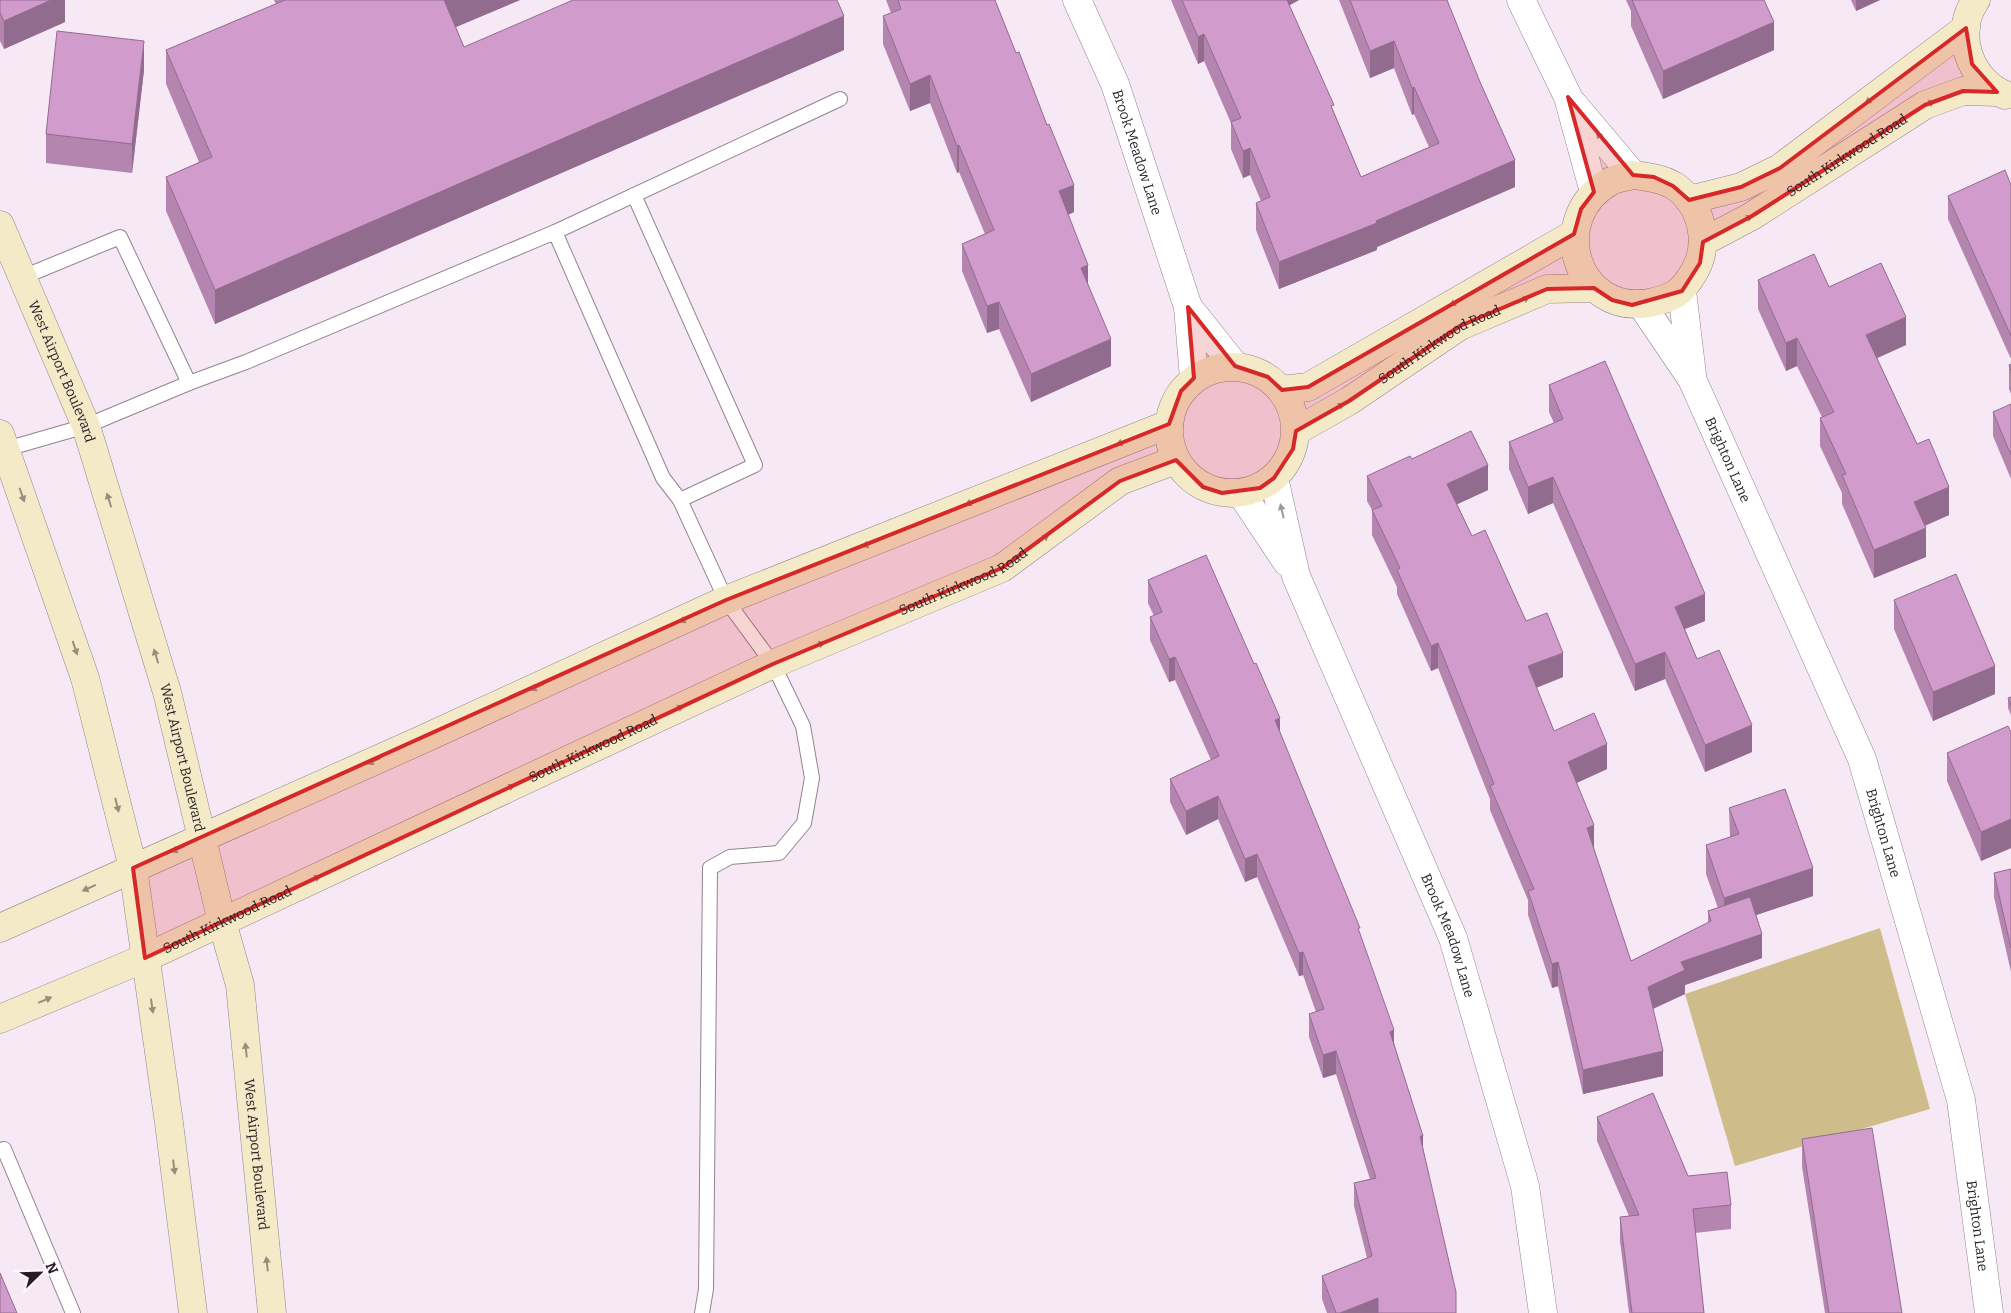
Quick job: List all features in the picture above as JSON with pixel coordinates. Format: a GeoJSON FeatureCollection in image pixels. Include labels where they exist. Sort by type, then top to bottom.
{"type":"FeatureCollection","features":[{"type":"Feature","properties":{"kind":"main road"},"geometry":{"type":"LineString","coordinates":[[1976,0],[1968,15],[1966,47],[1972,64],[1983,80],[2004,94]]}},
{"type":"Feature","properties":{"kind":"main road","name":"South Kirkwood Road"},"geometry":{"type":"LineString","coordinates":[[1689,200],[1741,186],[1780,168],[1966,28]]}},
{"type":"Feature","properties":{"kind":"main road","name":"South Kirkwood Road"},"geometry":{"type":"LineString","coordinates":[[1703,242],[1752,216],[1925,105],[1963,91],[2004,94]]}},
{"type":"Feature","properties":{"kind":"main road"},"geometry":{"type":"LineString","coordinates":[[1633,176],[1654,177],[1674,186],[1689,200],[1700,220],[1703,242],[1700,263],[1682,292],[1656,301],[1632,306],[1612,300],[1594,288],[1581,271],[1574,251],[1574,234],[1581,209],[1594,192],[1612,181],[1633,176]]}},
{"type":"Feature","properties":{"kind":"main road","name":"West Airport Boulevard"},"geometry":{"type":"LineString","coordinates":[[0,225],[86,426],[167,692],[222,922],[240,985],[272,1313]]}},
{"type":"Feature","properties":{"kind":"main road"},"geometry":{"type":"LineString","coordinates":[[1282,390],[1308,387],[1574,234]]}},
{"type":"Feature","properties":{"kind":"main road","name":"South Kirkwood Road"},"geometry":{"type":"LineString","coordinates":[[1296,431],[1349,401],[1460,326],[1547,289],[1594,288]]}},
{"type":"Feature","properties":{"kind":"main road"},"geometry":{"type":"LineString","coordinates":[[1235,366],[1249,368],[1268,376],[1282,390],[1292,410],[1296,431],[1293,449],[1286,465],[1274,478],[1260,488],[1241,493],[1222,493],[1204,487],[1188,476],[1176,460],[1170,443],[1169,424],[1173,407],[1181,391],[1194,378],[1210,370],[1235,366]]}},
{"type":"Feature","properties":{"kind":"main road"},"geometry":{"type":"LineString","coordinates":[[0,928],[726,600],[1169,424]]}},
{"type":"Feature","properties":{"kind":"main road"},"geometry":{"type":"LineString","coordinates":[[3,442],[86,678],[133,868],[169,1123],[193,1313]]}},
{"type":"Feature","properties":{"kind":"main road","name":"South Kirkwood Road"},"geometry":{"type":"LineString","coordinates":[[0,1019],[145,958],[773,664],[1002,568],[1120,481],[1176,460]]}},
{"type":"Feature","properties":{"kind":"street","name":"Brook Meadow Lane"},"geometry":{"type":"LineString","coordinates":[[1077,0],[1115,84],[1188,307],[1194,378]]}},
{"type":"Feature","properties":{"kind":"street"},"geometry":{"type":"LineString","coordinates":[[1522,0],[1568,97],[1594,192]]}},
{"type":"Feature","properties":{"kind":"street"},"geometry":{"type":"LineString","coordinates":[[1568,97],[1633,176]]}},
{"type":"Feature","properties":{"kind":"street","name":"Brighton Lane"},"geometry":{"type":"LineString","coordinates":[[1682,292],[1692,379]]}},
{"type":"Feature","properties":{"kind":"street","name":"Brighton Lane"},"geometry":{"type":"LineString","coordinates":[[1641,304],[1692,379],[1862,759],[1960,1100],[1989,1313]]}},
{"type":"Feature","properties":{"kind":"street","name":"Brook Meadow Lane"},"geometry":{"type":"LineString","coordinates":[[1188,307],[1235,366]]}},
{"type":"Feature","properties":{"kind":"street","name":"Brook Meadow Lane"},"geometry":{"type":"LineString","coordinates":[[1274,478],[1296,576]]}},
{"type":"Feature","properties":{"kind":"street","name":"Brook Meadow Lane"},"geometry":{"type":"LineString","coordinates":[[1241,493],[1296,576],[1453,938],[1525,1186],[1543,1313]]}},
{"type":"Feature","properties":{"kind":"lane"},"geometry":{"type":"LineString","coordinates":[[3,442],[86,426],[189,383],[246,362],[555,232],[840,99]]}},
{"type":"Feature","properties":{"kind":"lane"},"geometry":{"type":"LineString","coordinates":[[634,195],[755,466],[680,500]]}},
{"type":"Feature","properties":{"kind":"lane"},"geometry":{"type":"LineString","coordinates":[[555,232],[663,478],[680,500],[726,600],[773,664],[803,726],[812,778],[804,823],[779,853],[730,857],[710,868],[706,1289],[702,1313]]}},
{"type":"Feature","properties":{"kind":"lane"},"geometry":{"type":"LineString","coordinates":[[22,277],[120,237],[189,383]]}},
{"type":"Feature","properties":{"kind":"lane"},"geometry":{"type":"LineString","coordinates":[[0,1150],[4,1149],[73,1313]]}},
{"type":"Feature","properties":{"kind":"highlighted area"},"geometry":{"type":"Polygon","coordinates":[[[1966,28],[1972,64],[1997,92],[1963,91],[1925,105],[1752,216],[1703,242],[1700,263],[1682,291],[1632,305],[1612,300],[1594,288],[1547,289],[1460,326],[1349,401],[1296,431],[1293,449],[1274,478],[1260,488],[1222,493],[1203,487],[1176,460],[1120,481],[1002,568],[773,664],[145,958],[133,868],[726,600],[1169,424],[1181,391],[1194,378],[1188,307],[1235,366],[1268,377],[1282,390],[1308,387],[1574,234],[1581,209],[1594,192],[1568,97],[1633,175],[1654,177],[1673,186],[1689,200],[1741,187],[1780,168],[1966,28]]]}},
{"type":"Feature","properties":{"kind":"shaded area"},"geometry":{"type":"Polygon","coordinates":[[[1880,928],[1930,1109],[1735,1166],[1685,994],[1880,928]]]}},
{"type":"Feature","properties":{"kind":"building"},"geometry":{"type":"Polygon","coordinates":[[[0,0],[51,0],[4,21],[0,13],[0,0]]]}},
{"type":"Feature","properties":{"kind":"building"},"geometry":{"type":"Polygon","coordinates":[[[285,0],[444,0],[464,47],[573,0],[837,0],[844,16],[215,290],[166,177],[212,157],[166,50],[285,0]]]}},
{"type":"Feature","properties":{"kind":"building"},"geometry":{"type":"Polygon","coordinates":[[[898,0],[995,0],[1016,53],[1019,52],[1047,125],[1049,124],[1074,185],[1059,191],[1088,265],[1081,268],[1111,339],[1031,374],[999,302],[987,306],[962,244],[994,230],[959,145],[957,146],[930,75],[910,84],[883,16],[901,9],[898,0]]]}},
{"type":"Feature","properties":{"kind":"building"},"geometry":{"type":"Polygon","coordinates":[[[1182,0],[1287,0],[1334,105],[1331,106],[1361,177],[1439,143],[1414,87],[1412,88],[1394,41],[1370,51],[1350,0],[1447,0],[1480,82],[1515,160],[1376,221],[1377,223],[1279,262],[1256,203],[1270,197],[1250,148],[1243,151],[1231,122],[1241,118],[1204,34],[1198,37],[1182,0]]]}},
{"type":"Feature","properties":{"kind":"building"},"geometry":{"type":"Polygon","coordinates":[[[1632,0],[1764,0],[1774,22],[1663,71],[1632,0]]]}},
{"type":"Feature","properties":{"kind":"building"},"geometry":{"type":"Polygon","coordinates":[[[57,31],[144,41],[132,144],[46,134],[57,31]]]}},
{"type":"Feature","properties":{"kind":"building"},"geometry":{"type":"Polygon","coordinates":[[[2005,170],[2011,185],[2011,336],[1948,196],[2005,170]]]}},
{"type":"Feature","properties":{"kind":"building"},"geometry":{"type":"Polygon","coordinates":[[[1814,254],[1829,287],[1881,263],[1906,317],[1866,335],[1917,444],[1929,439],[1949,487],[1914,502],[1926,528],[1874,550],[1842,475],[1846,474],[1820,418],[1834,412],[1797,338],[1786,343],[1758,280],[1814,254]]]}},
{"type":"Feature","properties":{"kind":"building"},"geometry":{"type":"Polygon","coordinates":[[[1605,361],[1705,594],[1675,607],[1697,659],[1719,650],[1752,725],[1705,745],[1665,652],[1635,664],[1553,477],[1528,487],[1509,442],[1563,419],[1549,385],[1605,361]]]}},
{"type":"Feature","properties":{"kind":"building"},"geometry":{"type":"Polygon","coordinates":[[[2011,404],[2011,455],[1993,412],[2011,404]]]}},
{"type":"Feature","properties":{"kind":"building"},"geometry":{"type":"Polygon","coordinates":[[[1471,431],[1488,465],[1447,484],[1472,536],[1485,530],[1526,621],[1547,613],[1563,653],[1528,666],[1554,731],[1594,713],[1607,744],[1568,762],[1594,825],[1587,828],[1631,961],[1711,921],[1708,911],[1750,897],[1762,934],[1681,962],[1685,970],[1648,987],[1663,1051],[1583,1070],[1558,962],[1552,964],[1528,891],[1534,889],[1490,786],[1494,784],[1438,643],[1431,646],[1397,570],[1400,568],[1372,510],[1382,506],[1367,476],[1410,456],[1412,459],[1471,431]]]}},
{"type":"Feature","properties":{"kind":"building"},"geometry":{"type":"Polygon","coordinates":[[[1206,555],[1280,718],[1275,720],[1360,928],[1358,928],[1394,1030],[1390,1032],[1423,1136],[1420,1136],[1456,1292],[1456,1313],[1378,1313],[1378,1298],[1336,1313],[1322,1276],[1372,1256],[1354,1183],[1376,1178],[1336,1051],[1323,1055],[1309,1014],[1324,1009],[1303,952],[1299,953],[1257,854],[1245,859],[1218,796],[1186,811],[1170,779],[1219,756],[1175,657],[1169,659],[1150,617],[1162,612],[1148,580],[1206,555]]]}},
{"type":"Feature","properties":{"kind":"building"},"geometry":{"type":"Polygon","coordinates":[[[1956,574],[1995,666],[1933,692],[1894,600],[1956,574]]]}},
{"type":"Feature","properties":{"kind":"building"},"geometry":{"type":"Polygon","coordinates":[[[2008,726],[2011,732],[2011,819],[1981,832],[1947,753],[2008,726]]]}},
{"type":"Feature","properties":{"kind":"building"},"geometry":{"type":"Polygon","coordinates":[[[1785,789],[1813,868],[1724,898],[1706,845],[1739,834],[1729,808],[1785,789]]]}},
{"type":"Feature","properties":{"kind":"building"},"geometry":{"type":"Polygon","coordinates":[[[2011,869],[2011,948],[1994,873],[2011,869]]]}},
{"type":"Feature","properties":{"kind":"building"},"geometry":{"type":"Polygon","coordinates":[[[1653,1093],[1688,1176],[1727,1172],[1731,1205],[1693,1209],[1704,1313],[1632,1313],[1620,1217],[1639,1215],[1597,1117],[1653,1093]]]}},
{"type":"Feature","properties":{"kind":"building"},"geometry":{"type":"Polygon","coordinates":[[[1872,1128],[1902,1313],[1829,1313],[1802,1139],[1872,1128]]]}},
{"type":"Feature","properties":{"kind":"building"},"geometry":{"type":"Polygon","coordinates":[[[0,1273],[17,1313],[0,1313],[0,1273]]]}}]}
